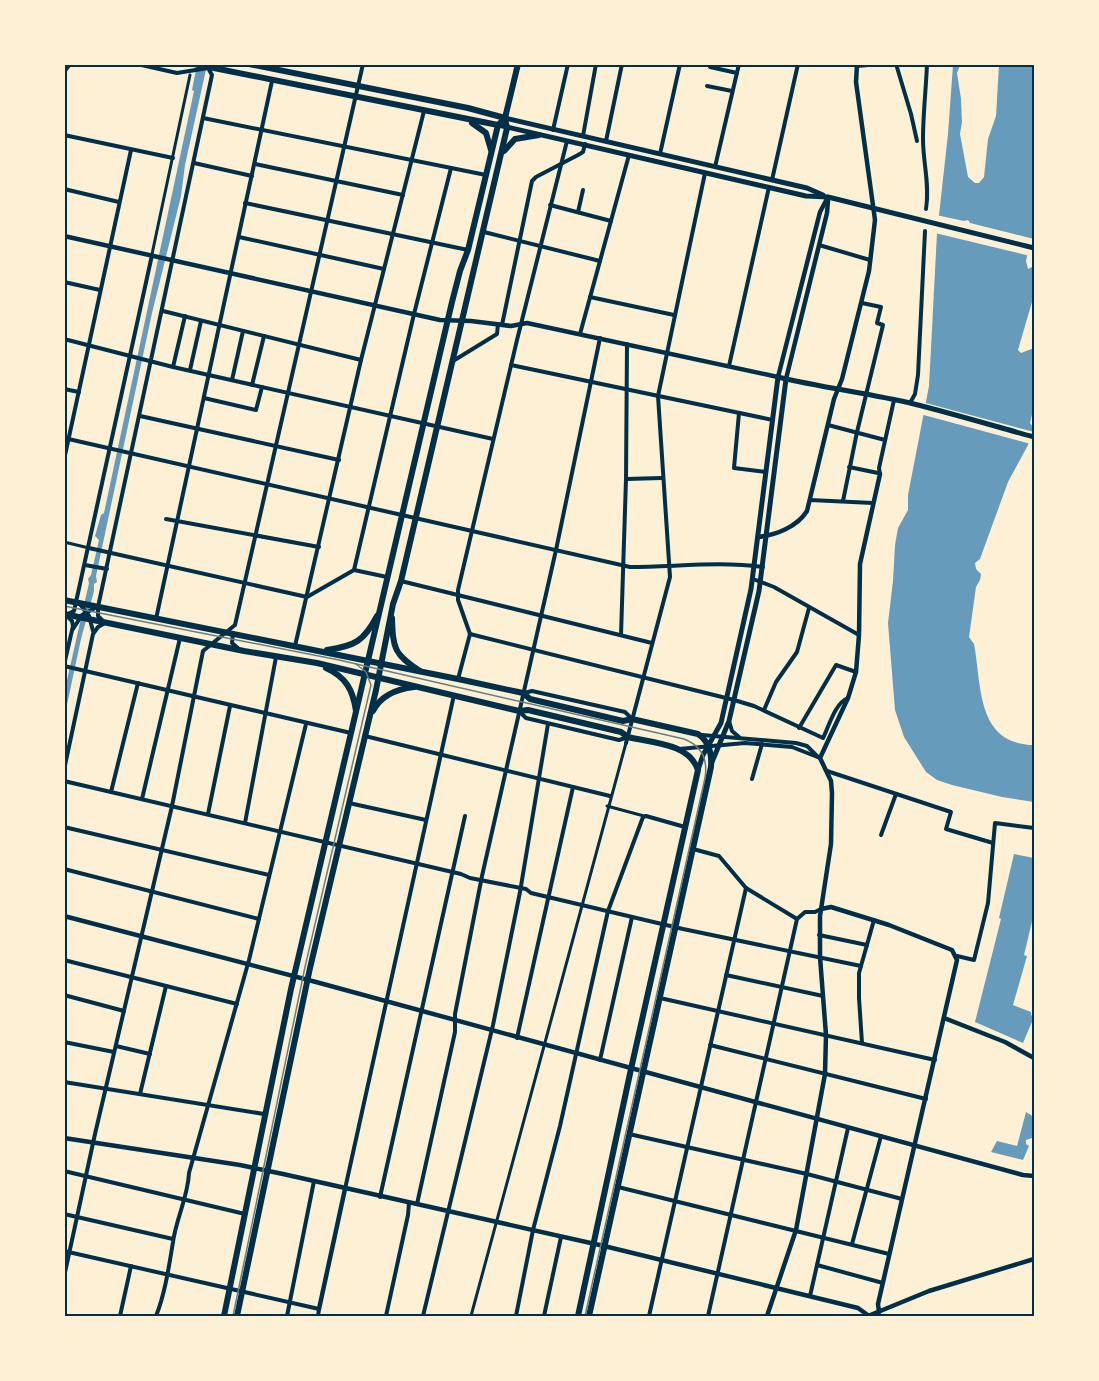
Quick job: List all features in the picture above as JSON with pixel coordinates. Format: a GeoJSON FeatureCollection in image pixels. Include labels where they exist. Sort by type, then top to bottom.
{"type":"FeatureCollection","features":[{"type":"Feature","properties":{"kind":"main road"},"geometry":{"type":"LineString","coordinates":[[249,64],[468,108],[553,130],[807,188],[828,197],[1035,248]]}},
{"type":"Feature","properties":{"kind":"main road"},"geometry":{"type":"LineString","coordinates":[[237,1317],[307,980],[365,736],[391,612],[401,581],[502,156],[507,128],[505,118],[518,64]]}},
{"type":"Feature","properties":{"kind":"main road"},"geometry":{"type":"LineString","coordinates":[[195,67],[567,140],[806,196],[828,197]]}},
{"type":"Feature","properties":{"kind":"main road"},"geometry":{"type":"LineString","coordinates":[[224,1317],[294,976],[423,423],[498,126],[505,118]]}},
{"type":"Feature","properties":{"kind":"main road"},"geometry":{"type":"LineString","coordinates":[[467,120],[483,129],[492,152]]}},
{"type":"Feature","properties":{"kind":"main road"},"geometry":{"type":"LineString","coordinates":[[502,156],[506,147],[514,139],[539,135]]}},
{"type":"Feature","properties":{"kind":"main road"},"geometry":{"type":"LineString","coordinates":[[590,1317],[642,1072],[711,767],[729,720],[730,699],[753,579],[778,377],[912,403],[1035,437]]}},
{"type":"Feature","properties":{"kind":"main road"},"geometry":{"type":"LineString","coordinates":[[578,1317],[700,761],[721,723],[730,699],[761,581],[786,379]]}},
{"type":"Feature","properties":{"kind":"main road"},"geometry":{"type":"LineString","coordinates":[[64,600],[459,679],[523,693],[530,699],[575,710],[623,721],[632,719],[698,734],[708,746],[711,767]]}},
{"type":"Feature","properties":{"kind":"main road"},"geometry":{"type":"LineString","coordinates":[[320,651],[343,648],[357,642],[370,630],[380,609]]}},
{"type":"Feature","properties":{"kind":"main road"},"geometry":{"type":"LineString","coordinates":[[391,612],[392,639],[395,647],[405,661],[422,672]]}},
{"type":"Feature","properties":{"kind":"main road"},"geometry":{"type":"LineString","coordinates":[[65,614],[239,650],[317,663],[519,711],[528,710],[621,732],[627,740],[678,749],[690,755],[699,770]]}},
{"type":"Feature","properties":{"kind":"main road"},"geometry":{"type":"LineString","coordinates":[[317,663],[342,677],[348,684],[352,691],[356,714]]}},
{"type":"Feature","properties":{"kind":"main road"},"geometry":{"type":"LineString","coordinates":[[369,717],[376,705],[387,695],[399,689],[420,686]]}},
{"type":"Feature","properties":{"kind":"street"},"geometry":{"type":"LineString","coordinates":[[64,72],[70,64]]}},
{"type":"Feature","properties":{"kind":"street"},"geometry":{"type":"LineString","coordinates":[[137,64],[177,73],[195,67]]}},
{"type":"Feature","properties":{"kind":"street"},"geometry":{"type":"LineString","coordinates":[[239,650],[232,643],[231,633],[235,625],[363,64]]}},
{"type":"Feature","properties":{"kind":"street"},"geometry":{"type":"LineString","coordinates":[[553,130],[568,64]]}},
{"type":"Feature","properties":{"kind":"street"},"geometry":{"type":"LineString","coordinates":[[584,136],[596,64]]}},
{"type":"Feature","properties":{"kind":"street"},"geometry":{"type":"LineString","coordinates":[[606,141],[622,64]]}},
{"type":"Feature","properties":{"kind":"street"},"geometry":{"type":"LineString","coordinates":[[660,154],[680,64]]}},
{"type":"Feature","properties":{"kind":"street"},"geometry":{"type":"LineString","coordinates":[[715,167],[739,64]]}},
{"type":"Feature","properties":{"kind":"street"},"geometry":{"type":"LineString","coordinates":[[772,180],[798,64]]}},
{"type":"Feature","properties":{"kind":"street"},"geometry":{"type":"LineString","coordinates":[[758,537],[777,534],[801,519],[807,511],[862,303],[875,220],[856,82],[857,65],[880,64]]}},
{"type":"Feature","properties":{"kind":"street"},"geometry":{"type":"LineString","coordinates":[[896,64],[917,141]]}},
{"type":"Feature","properties":{"kind":"street"},"geometry":{"type":"LineString","coordinates":[[926,209],[927,174],[923,140],[927,64]]}},
{"type":"Feature","properties":{"kind":"street"},"geometry":{"type":"LineString","coordinates":[[710,67],[737,73]]}},
{"type":"Feature","properties":{"kind":"street"},"geometry":{"type":"LineString","coordinates":[[93,634],[105,623],[98,616],[98,607],[163,311],[170,258],[213,75],[208,68]]}},
{"type":"Feature","properties":{"kind":"street"},"geometry":{"type":"LineString","coordinates":[[190,75],[172,158],[155,255],[130,355],[89,548],[74,610],[65,614],[72,621],[66,666],[351,734]]}},
{"type":"Feature","properties":{"kind":"street"},"geometry":{"type":"LineString","coordinates":[[156,619],[272,81]]}},
{"type":"Feature","properties":{"kind":"street"},"geometry":{"type":"LineString","coordinates":[[707,86],[733,92]]}},
{"type":"Feature","properties":{"kind":"street"},"geometry":{"type":"LineString","coordinates":[[295,646],[375,305],[424,111]]}},
{"type":"Feature","properties":{"kind":"street"},"geometry":{"type":"LineString","coordinates":[[203,118],[487,175]]}},
{"type":"Feature","properties":{"kind":"street"},"geometry":{"type":"LineString","coordinates":[[64,135],[172,158]]}},
{"type":"Feature","properties":{"kind":"street"},"geometry":{"type":"LineString","coordinates":[[459,679],[470,634],[457,595],[567,140]]}},
{"type":"Feature","properties":{"kind":"street"},"geometry":{"type":"LineString","coordinates":[[452,361],[496,334],[532,181],[583,152],[585,144]]}},
{"type":"Feature","properties":{"kind":"street"},"geometry":{"type":"LineString","coordinates":[[64,460],[131,150]]}},
{"type":"Feature","properties":{"kind":"street"},"geometry":{"type":"LineString","coordinates":[[580,334],[628,155]]}},
{"type":"Feature","properties":{"kind":"street"},"geometry":{"type":"LineString","coordinates":[[194,163],[252,176]]}},
{"type":"Feature","properties":{"kind":"street"},"geometry":{"type":"LineString","coordinates":[[255,164],[403,195]]}},
{"type":"Feature","properties":{"kind":"street"},"geometry":{"type":"LineString","coordinates":[[354,570],[414,314],[452,168]]}},
{"type":"Feature","properties":{"kind":"street"},"geometry":{"type":"LineString","coordinates":[[471,1317],[670,577],[658,396],[705,173]]}},
{"type":"Feature","properties":{"kind":"street"},"geometry":{"type":"LineString","coordinates":[[729,366],[769,188]]}},
{"type":"Feature","properties":{"kind":"street"},"geometry":{"type":"LineString","coordinates":[[64,189],[120,202]]}},
{"type":"Feature","properties":{"kind":"street"},"geometry":{"type":"LineString","coordinates":[[578,213],[583,190]]}},
{"type":"Feature","properties":{"kind":"street"},"geometry":{"type":"LineString","coordinates":[[786,379],[827,213],[828,197]]}},
{"type":"Feature","properties":{"kind":"street"},"geometry":{"type":"LineString","coordinates":[[64,236],[414,314],[448,320],[500,324],[527,323],[778,377],[820,212],[828,197]]}},
{"type":"Feature","properties":{"kind":"street"},"geometry":{"type":"LineString","coordinates":[[245,202],[468,250]]}},
{"type":"Feature","properties":{"kind":"street"},"geometry":{"type":"LineString","coordinates":[[550,205],[611,221]]}},
{"type":"Feature","properties":{"kind":"street"},"geometry":{"type":"LineString","coordinates":[[912,403],[918,375],[926,231]]}},
{"type":"Feature","properties":{"kind":"street"},"geometry":{"type":"LineString","coordinates":[[484,232],[600,261]]}},
{"type":"Feature","properties":{"kind":"street"},"geometry":{"type":"LineString","coordinates":[[238,237],[384,269]]}},
{"type":"Feature","properties":{"kind":"street"},"geometry":{"type":"LineString","coordinates":[[819,245],[870,260]]}},
{"type":"Feature","properties":{"kind":"street"},"geometry":{"type":"LineString","coordinates":[[64,282],[100,290]]}},
{"type":"Feature","properties":{"kind":"street"},"geometry":{"type":"LineString","coordinates":[[590,297],[674,315]]}},
{"type":"Feature","properties":{"kind":"street"},"geometry":{"type":"LineString","coordinates":[[843,501],[883,325],[877,323],[881,307],[862,303]]}},
{"type":"Feature","properties":{"kind":"street"},"geometry":{"type":"LineString","coordinates":[[163,311],[362,360]]}},
{"type":"Feature","properties":{"kind":"street"},"geometry":{"type":"LineString","coordinates":[[173,367],[185,316]]}},
{"type":"Feature","properties":{"kind":"street"},"geometry":{"type":"LineString","coordinates":[[190,370],[201,321]]}},
{"type":"Feature","properties":{"kind":"street"},"geometry":{"type":"LineString","coordinates":[[232,380],[243,331]]}},
{"type":"Feature","properties":{"kind":"street"},"geometry":{"type":"LineString","coordinates":[[252,385],[264,336]]}},
{"type":"Feature","properties":{"kind":"street"},"geometry":{"type":"LineString","coordinates":[[417,1204],[455,1032],[455,1020],[481,880],[556,550],[600,338]]}},
{"type":"Feature","properties":{"kind":"street"},"geometry":{"type":"LineString","coordinates":[[64,339],[173,367],[494,439]]}},
{"type":"Feature","properties":{"kind":"street"},"geometry":{"type":"LineString","coordinates":[[621,635],[627,344]]}},
{"type":"Feature","properties":{"kind":"street"},"geometry":{"type":"LineString","coordinates":[[511,364],[773,420]]}},
{"type":"Feature","properties":{"kind":"street"},"geometry":{"type":"LineString","coordinates":[[204,398],[256,410],[262,387]]}},
{"type":"Feature","properties":{"kind":"street"},"geometry":{"type":"LineString","coordinates":[[64,389],[79,392]]}},
{"type":"Feature","properties":{"kind":"street"},"geometry":{"type":"LineString","coordinates":[[820,758],[848,698],[856,672],[860,564],[894,400]]}},
{"type":"Feature","properties":{"kind":"street"},"geometry":{"type":"LineString","coordinates":[[739,413],[734,468],[766,472]]}},
{"type":"Feature","properties":{"kind":"street"},"geometry":{"type":"LineString","coordinates":[[140,416],[339,460]]}},
{"type":"Feature","properties":{"kind":"street"},"geometry":{"type":"LineString","coordinates":[[828,425],[885,440]]}},
{"type":"Feature","properties":{"kind":"street"},"geometry":{"type":"LineString","coordinates":[[67,439],[624,566],[669,567],[712,564],[763,567]]}},
{"type":"Feature","properties":{"kind":"street"},"geometry":{"type":"LineString","coordinates":[[849,467],[879,474]]}},
{"type":"Feature","properties":{"kind":"street"},"geometry":{"type":"LineString","coordinates":[[626,479],[662,478]]}},
{"type":"Feature","properties":{"kind":"street"},"geometry":{"type":"LineString","coordinates":[[810,500],[873,503]]}},
{"type":"Feature","properties":{"kind":"street"},"geometry":{"type":"LineString","coordinates":[[165,519],[319,547]]}},
{"type":"Feature","properties":{"kind":"street"},"geometry":{"type":"LineString","coordinates":[[64,542],[307,597],[354,570],[388,577]]}},
{"type":"Feature","properties":{"kind":"street"},"geometry":{"type":"LineString","coordinates":[[85,565],[107,569]]}},
{"type":"Feature","properties":{"kind":"street"},"geometry":{"type":"LineString","coordinates":[[753,579],[761,581],[859,634]]}},
{"type":"Feature","properties":{"kind":"street"},"geometry":{"type":"LineString","coordinates":[[401,581],[652,643]]}},
{"type":"Feature","properties":{"kind":"street"},"geometry":{"type":"LineString","coordinates":[[64,770],[93,634],[87,612],[76,602]]}},
{"type":"Feature","properties":{"kind":"street"},"geometry":{"type":"LineString","coordinates":[[72,629],[87,612],[98,607]]}},
{"type":"Feature","properties":{"kind":"street"},"geometry":{"type":"LineString","coordinates":[[764,710],[776,682],[797,652],[809,608]]}},
{"type":"Feature","properties":{"kind":"street"},"geometry":{"type":"LineString","coordinates":[[64,1277],[67,1251],[78,1217],[93,1143],[172,806],[203,651],[210,644],[231,633]]}},
{"type":"Feature","properties":{"kind":"street"},"geometry":{"type":"LineString","coordinates":[[470,634],[730,699],[764,710],[823,738],[842,700],[848,698]]}},
{"type":"Feature","properties":{"kind":"street"},"geometry":{"type":"LineString","coordinates":[[142,799],[180,638]]}},
{"type":"Feature","properties":{"kind":"street"},"geometry":{"type":"LineString","coordinates":[[245,823],[276,657]]}},
{"type":"Feature","properties":{"kind":"street"},"geometry":{"type":"LineString","coordinates":[[799,728],[836,665],[856,672]]}},
{"type":"Feature","properties":{"kind":"street"},"geometry":{"type":"LineString","coordinates":[[111,792],[138,683]]}},
{"type":"Feature","properties":{"kind":"street"},"geometry":{"type":"LineString","coordinates":[[318,1317],[454,694]]}},
{"type":"Feature","properties":{"kind":"street"},"geometry":{"type":"LineString","coordinates":[[208,814],[230,706]]}},
{"type":"Feature","properties":{"kind":"street"},"geometry":{"type":"LineString","coordinates":[[519,711],[526,718],[548,724],[627,740]]}},
{"type":"Feature","properties":{"kind":"street"},"geometry":{"type":"LineString","coordinates":[[729,720],[732,731],[743,739]]}},
{"type":"Feature","properties":{"kind":"street"},"geometry":{"type":"LineString","coordinates":[[721,723],[724,738],[730,743]]}},
{"type":"Feature","properties":{"kind":"street"},"geometry":{"type":"LineString","coordinates":[[156,1317],[193,1158],[248,965],[306,724]]}},
{"type":"Feature","properties":{"kind":"street"},"geometry":{"type":"LineString","coordinates":[[423,1317],[492,1031],[520,888],[548,724]]}},
{"type":"Feature","properties":{"kind":"street"},"geometry":{"type":"LineString","coordinates":[[698,734],[802,745],[813,750],[820,758],[827,771],[831,787],[831,844],[819,935],[826,1035],[825,1074],[796,1230],[767,1317]]}},
{"type":"Feature","properties":{"kind":"street"},"geometry":{"type":"LineString","coordinates":[[365,736],[610,796]]}},
{"type":"Feature","properties":{"kind":"street"},"geometry":{"type":"LineString","coordinates":[[678,749],[730,743],[762,744],[801,749],[820,758]]}},
{"type":"Feature","properties":{"kind":"street"},"geometry":{"type":"LineString","coordinates":[[752,779],[762,744]]}},
{"type":"Feature","properties":{"kind":"street"},"geometry":{"type":"LineString","coordinates":[[827,771],[951,812],[946,829],[993,843]]}},
{"type":"Feature","properties":{"kind":"street"},"geometry":{"type":"LineString","coordinates":[[64,781],[339,844],[581,903],[608,912],[861,966]]}},
{"type":"Feature","properties":{"kind":"street"},"geometry":{"type":"LineString","coordinates":[[517,1038],[573,787]]}},
{"type":"Feature","properties":{"kind":"street"},"geometry":{"type":"LineString","coordinates":[[881,835],[896,794]]}},
{"type":"Feature","properties":{"kind":"street"},"geometry":{"type":"LineString","coordinates":[[348,803],[426,820]]}},
{"type":"Feature","properties":{"kind":"street"},"geometry":{"type":"LineString","coordinates":[[607,806],[644,818],[685,827]]}},
{"type":"Feature","properties":{"kind":"street"},"geometry":{"type":"LineString","coordinates":[[380,1197],[465,816]]}},
{"type":"Feature","properties":{"kind":"street"},"geometry":{"type":"LineString","coordinates":[[516,1317],[533,1230],[608,912],[644,818]]}},
{"type":"Feature","properties":{"kind":"street"},"geometry":{"type":"LineString","coordinates":[[708,1317],[797,919],[805,912],[831,907],[874,920],[952,950],[957,956],[974,960],[988,903],[995,823],[1035,828]]}},
{"type":"Feature","properties":{"kind":"street"},"geometry":{"type":"LineString","coordinates":[[64,827],[269,875]]}},
{"type":"Feature","properties":{"kind":"street"},"geometry":{"type":"LineString","coordinates":[[692,849],[718,856],[746,888],[797,919]]}},
{"type":"Feature","properties":{"kind":"street"},"geometry":{"type":"LineString","coordinates":[[64,869],[259,919]]}},
{"type":"Feature","properties":{"kind":"street"},"geometry":{"type":"LineString","coordinates":[[649,1317],[746,888]]}},
{"type":"Feature","properties":{"kind":"street"},"geometry":{"type":"LineString","coordinates":[[64,916],[294,976],[1023,1175],[1035,1176]]}},
{"type":"Feature","properties":{"kind":"street"},"geometry":{"type":"LineString","coordinates":[[600,1060],[632,917]]}},
{"type":"Feature","properties":{"kind":"street"},"geometry":{"type":"LineString","coordinates":[[862,1043],[859,998],[861,966],[874,920]]}},
{"type":"Feature","properties":{"kind":"street"},"geometry":{"type":"LineString","coordinates":[[819,935],[867,945]]}},
{"type":"Feature","properties":{"kind":"street"},"geometry":{"type":"LineString","coordinates":[[879,1311],[878,1304],[957,956]]}},
{"type":"Feature","properties":{"kind":"street"},"geometry":{"type":"LineString","coordinates":[[64,960],[237,1004]]}},
{"type":"Feature","properties":{"kind":"street"},"geometry":{"type":"LineString","coordinates":[[726,975],[823,996]]}},
{"type":"Feature","properties":{"kind":"street"},"geometry":{"type":"LineString","coordinates":[[140,1094],[166,986]]}},
{"type":"Feature","properties":{"kind":"street"},"geometry":{"type":"LineString","coordinates":[[64,995],[124,1011]]}},
{"type":"Feature","properties":{"kind":"street"},"geometry":{"type":"LineString","coordinates":[[659,998],[934,1060]]}},
{"type":"Feature","properties":{"kind":"street"},"geometry":{"type":"LineString","coordinates":[[944,1018],[1009,1044],[1035,1058]]}},
{"type":"Feature","properties":{"kind":"street"},"geometry":{"type":"LineString","coordinates":[[64,1042],[114,1052]]}},
{"type":"Feature","properties":{"kind":"street"},"geometry":{"type":"LineString","coordinates":[[710,1045],[926,1099]]}},
{"type":"Feature","properties":{"kind":"street"},"geometry":{"type":"LineString","coordinates":[[116,1046],[150,1054]]}},
{"type":"Feature","properties":{"kind":"street"},"geometry":{"type":"LineString","coordinates":[[64,1082],[264,1114]]}},
{"type":"Feature","properties":{"kind":"street"},"geometry":{"type":"LineString","coordinates":[[810,1296],[848,1128]]}},
{"type":"Feature","properties":{"kind":"street"},"geometry":{"type":"LineString","coordinates":[[629,1134],[807,1174],[902,1199]]}},
{"type":"Feature","properties":{"kind":"street"},"geometry":{"type":"LineString","coordinates":[[852,1244],[880,1136]]}},
{"type":"Feature","properties":{"kind":"street"},"geometry":{"type":"LineString","coordinates":[[64,1138],[254,1168],[314,1181],[663,1260],[858,1308],[868,1316],[930,1291],[1035,1258]]}},
{"type":"Feature","properties":{"kind":"street"},"geometry":{"type":"LineString","coordinates":[[64,1172],[245,1214]]}},
{"type":"Feature","properties":{"kind":"street"},"geometry":{"type":"LineString","coordinates":[[287,1317],[314,1181]]}},
{"type":"Feature","properties":{"kind":"street"},"geometry":{"type":"LineString","coordinates":[[617,1187],[889,1254]]}},
{"type":"Feature","properties":{"kind":"street"},"geometry":{"type":"LineString","coordinates":[[343,1199],[346,1194],[350,1193],[402,1205],[409,1203]]}},
{"type":"Feature","properties":{"kind":"street"},"geometry":{"type":"LineString","coordinates":[[386,1317],[409,1203]]}},
{"type":"Feature","properties":{"kind":"street"},"geometry":{"type":"LineString","coordinates":[[64,1214],[173,1239]]}},
{"type":"Feature","properties":{"kind":"street"},"geometry":{"type":"LineString","coordinates":[[544,1317],[561,1237]]}},
{"type":"Feature","properties":{"kind":"street"},"geometry":{"type":"LineString","coordinates":[[67,1251],[319,1309]]}},
{"type":"Feature","properties":{"kind":"street"},"geometry":{"type":"LineString","coordinates":[[817,1265],[883,1283]]}},
{"type":"Feature","properties":{"kind":"street"},"geometry":{"type":"LineString","coordinates":[[120,1317],[131,1266]]}},
{"type":"Feature","properties":{"kind":"water"},"geometry":{"type":"Polygon","coordinates":[[[197,65],[207,65],[185,165],[181,196],[152,313],[96,576],[97,582],[94,584],[65,714],[65,689],[88,579],[91,575],[99,540],[95,536],[101,515],[104,513],[194,91],[192,90],[197,65]]]}},
{"type":"Feature","properties":{"kind":"water"},"geometry":{"type":"Polygon","coordinates":[[[953,65],[960,65],[957,73],[961,99],[960,134],[968,177],[975,183],[979,183],[984,177],[988,139],[996,116],[999,65],[1034,65],[1034,251],[1028,252],[1026,261],[1028,269],[1034,266],[1034,295],[1018,350],[1021,353],[1034,348],[1034,406],[1030,423],[1033,427],[1028,445],[1008,482],[980,559],[975,563],[976,569],[981,574],[976,587],[969,637],[974,644],[985,710],[992,724],[1001,735],[1015,742],[1034,745],[1034,802],[1002,797],[937,780],[926,772],[904,737],[895,710],[888,623],[895,545],[898,528],[908,510],[908,495],[929,386],[937,233],[953,65]]]}},
{"type":"Feature","properties":{"kind":"water"},"geometry":{"type":"Polygon","coordinates":[[[1014,854],[1034,858],[1034,913],[1024,955],[1027,956],[1013,1005],[1031,1012],[1034,1017],[1023,1043],[975,1022],[1001,919],[999,918],[1014,854]]]}},
{"type":"Feature","properties":{"kind":"water"},"geometry":{"type":"Polygon","coordinates":[[[1026,1112],[1034,1117],[1034,1131],[1032,1138],[1026,1140],[1029,1146],[1023,1160],[991,1152],[997,1141],[1017,1146],[1026,1112]]]}},
{"type":"Feature","properties":{"kind":"pier"},"geometry":{"type":"Polygon","coordinates":[[[936,215],[968,220],[970,223],[1034,239],[1034,254],[1031,253],[1030,256],[935,233],[936,215]]]}},
{"type":"Feature","properties":{"kind":"pier"},"geometry":{"type":"Polygon","coordinates":[[[922,402],[1034,432],[1031,444],[920,414],[922,402]]]}},
{"type":"Feature","properties":{"kind":"tram line"},"geometry":{"type":"LineString","coordinates":[[64,606],[339,660],[684,739],[702,754],[706,765],[705,778],[585,1316]]}},
{"type":"Feature","properties":{"kind":"tram line"},"geometry":{"type":"LineString","coordinates":[[233,1316],[305,967],[371,685],[366,672],[356,664]]}}]}
